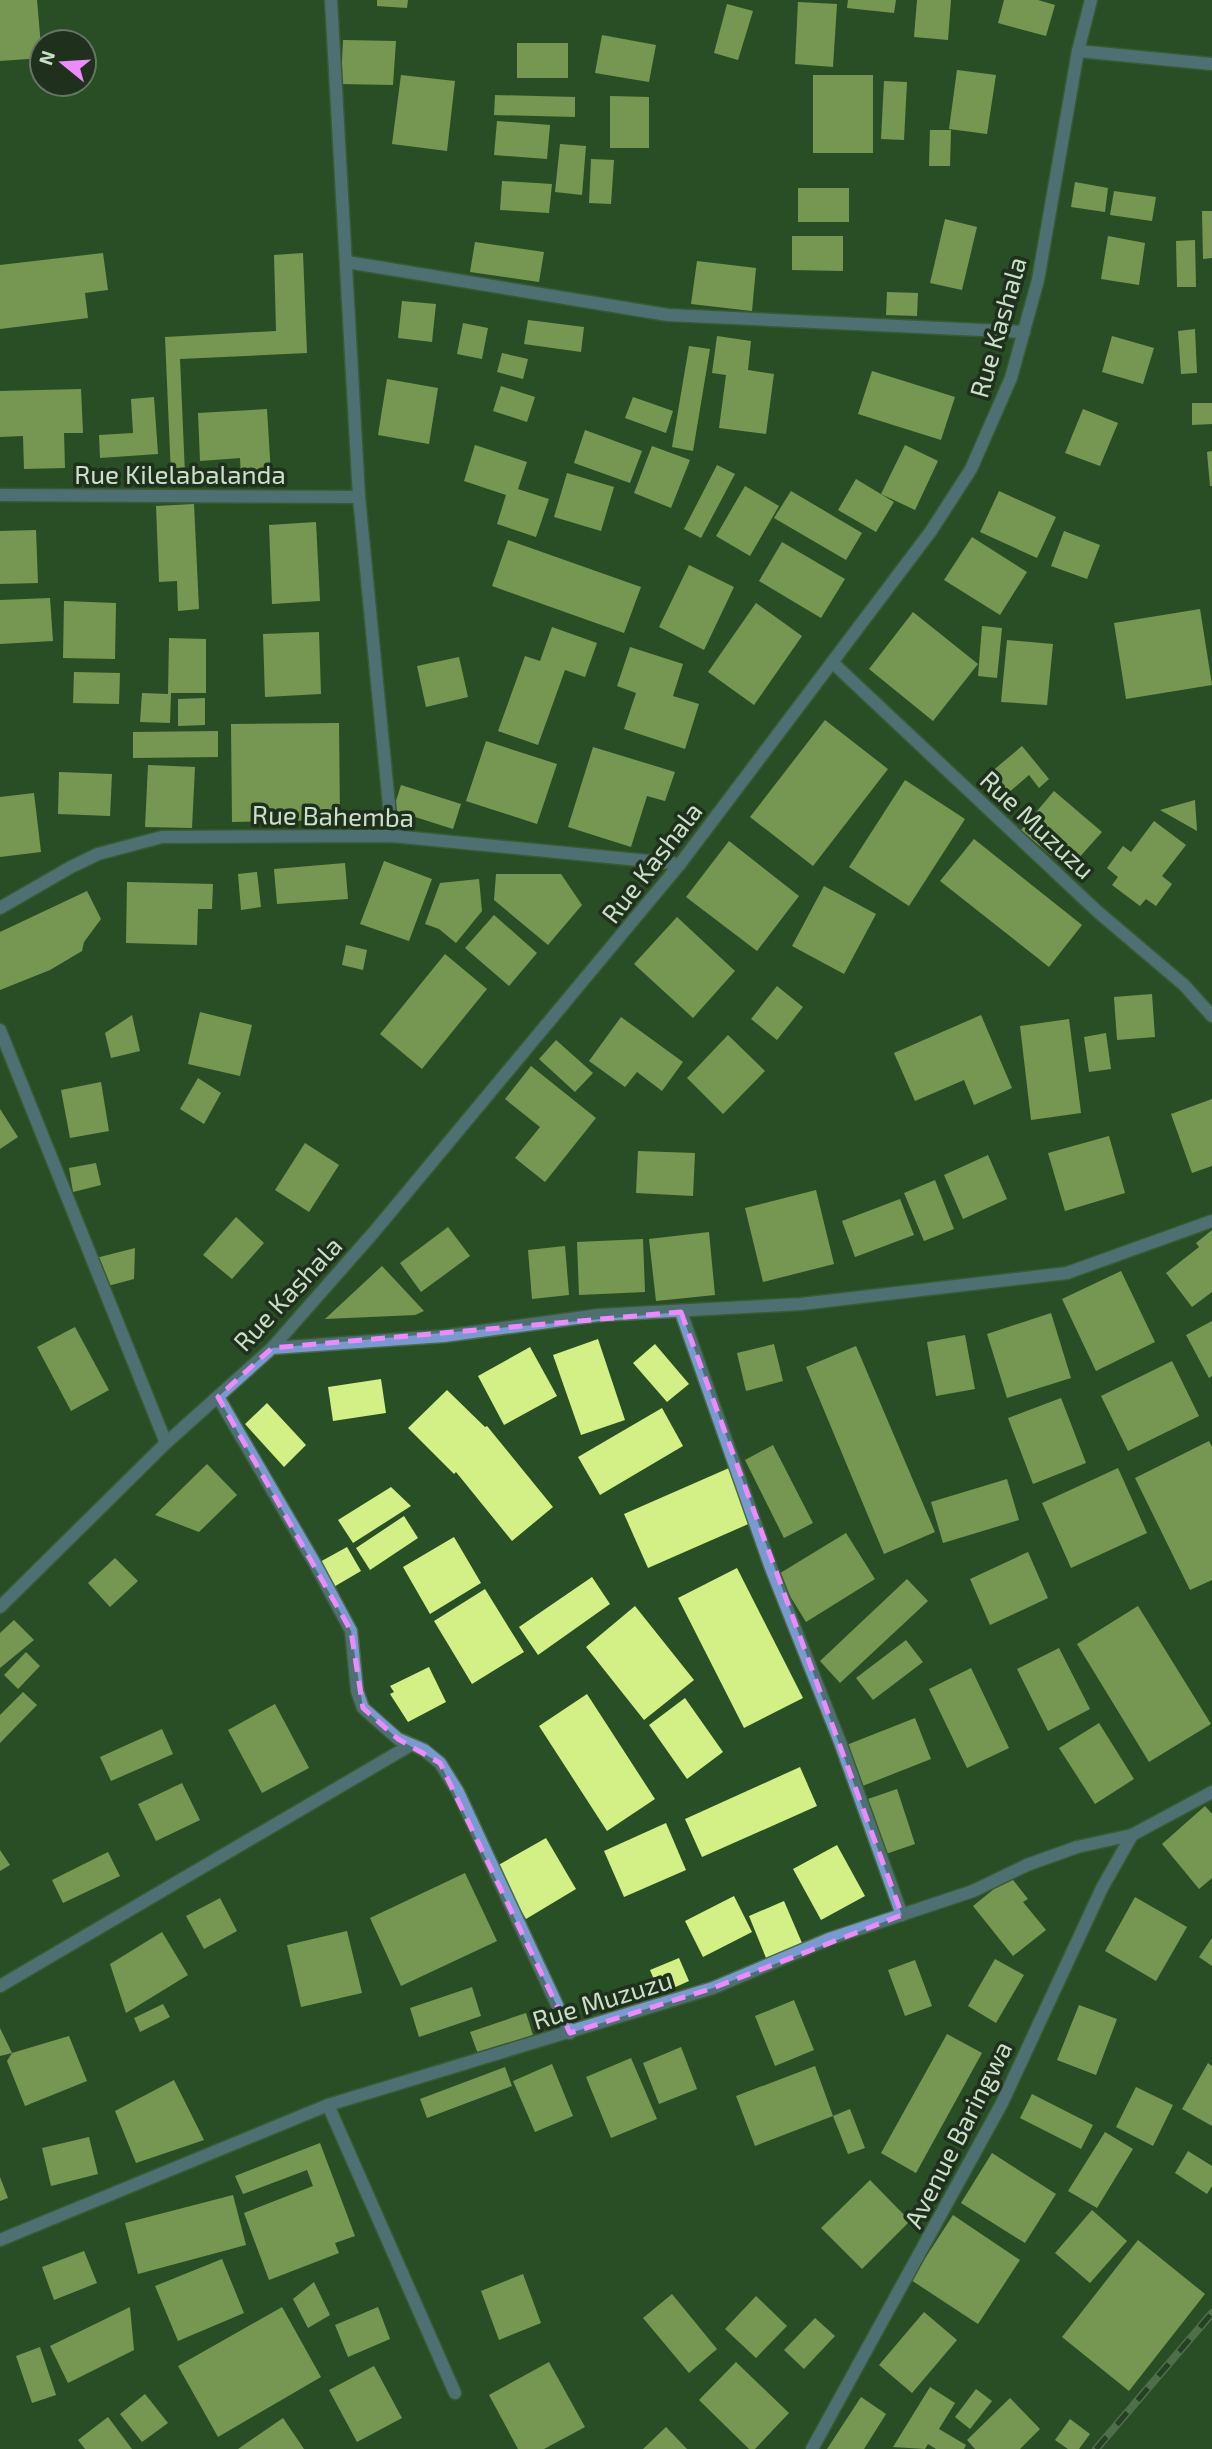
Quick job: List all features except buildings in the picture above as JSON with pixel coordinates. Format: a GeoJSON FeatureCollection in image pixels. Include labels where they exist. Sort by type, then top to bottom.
{"type":"FeatureCollection","features":[{"type":"Feature","properties":{"kind":"street"},"geometry":{"type":"LineString","coordinates":[[331,0],[359,497],[392,836]]}},
{"type":"Feature","properties":{"kind":"street","name":"Rue Kashala"},"geometry":{"type":"LineString","coordinates":[[0,1607],[166,1443],[272,1348],[374,1232],[680,864],[931,531],[971,469],[1012,378],[1038,280],[1079,51],[1091,0]]}},
{"type":"Feature","properties":{"kind":"street"},"geometry":{"type":"LineString","coordinates":[[1079,51],[1212,64]]}},
{"type":"Feature","properties":{"kind":"street"},"geometry":{"type":"LineString","coordinates":[[347,262],[668,315],[1024,332]]}},
{"type":"Feature","properties":{"kind":"street","name":"Rue Kilelabalanda"},"geometry":{"type":"LineString","coordinates":[[0,495],[359,497]]}},
{"type":"Feature","properties":{"kind":"street","name":"Rue Muzuzu"},"geometry":{"type":"LineString","coordinates":[[833,663],[1098,912],[1176,978],[1212,1016]]}},
{"type":"Feature","properties":{"kind":"street","name":"Rue Bahemba"},"geometry":{"type":"LineString","coordinates":[[0,908],[98,854],[162,836],[392,836],[680,864]]}},
{"type":"Feature","properties":{"kind":"street"},"geometry":{"type":"LineString","coordinates":[[0,1030],[166,1443]]}},
{"type":"Feature","properties":{"kind":"street"},"geometry":{"type":"LineString","coordinates":[[272,1348],[444,1336],[599,1315],[801,1304],[1067,1273],[1212,1221]]}},
{"type":"Feature","properties":{"kind":"street"},"geometry":{"type":"LineString","coordinates":[[681,1312],[771,1567],[840,1742],[902,1915]]}},
{"type":"Feature","properties":{"kind":"street"},"geometry":{"type":"LineString","coordinates":[[218,1398],[351,1631],[357,1691],[363,1709],[379,1725],[409,1746],[424,1750],[440,1763],[458,1792],[570,2033]]}},
{"type":"Feature","properties":{"kind":"street"},"geometry":{"type":"LineString","coordinates":[[0,1986],[409,1746]]}},
{"type":"Feature","properties":{"kind":"street","name":"Rue Muzuzu"},"geometry":{"type":"LineString","coordinates":[[0,2241],[328,2105],[713,1988],[830,1939],[973,1891],[1027,1865],[1077,1847],[1132,1835],[1212,1792]]}},
{"type":"Feature","properties":{"kind":"street","name":"Avenue Baringwa"},"geometry":{"type":"LineString","coordinates":[[811,2449],[893,2305],[1002,2103],[1102,1888],[1132,1835]]}},
{"type":"Feature","properties":{"kind":"street"},"geometry":{"type":"LineString","coordinates":[[328,2105],[455,2393]]}},
{"type":"Feature","properties":{"kind":"highlighted area"},"geometry":{"type":"Polygon","coordinates":[[[681,1312],[902,1915],[713,1988],[570,2033],[440,1763],[398,1739],[363,1708],[351,1631],[218,1397],[272,1348],[681,1312]]]}},
{"type":"Feature","properties":{"kind":"railway"},"geometry":{"type":"LineString","coordinates":[[1096,2449],[1212,2313]]}}]}
